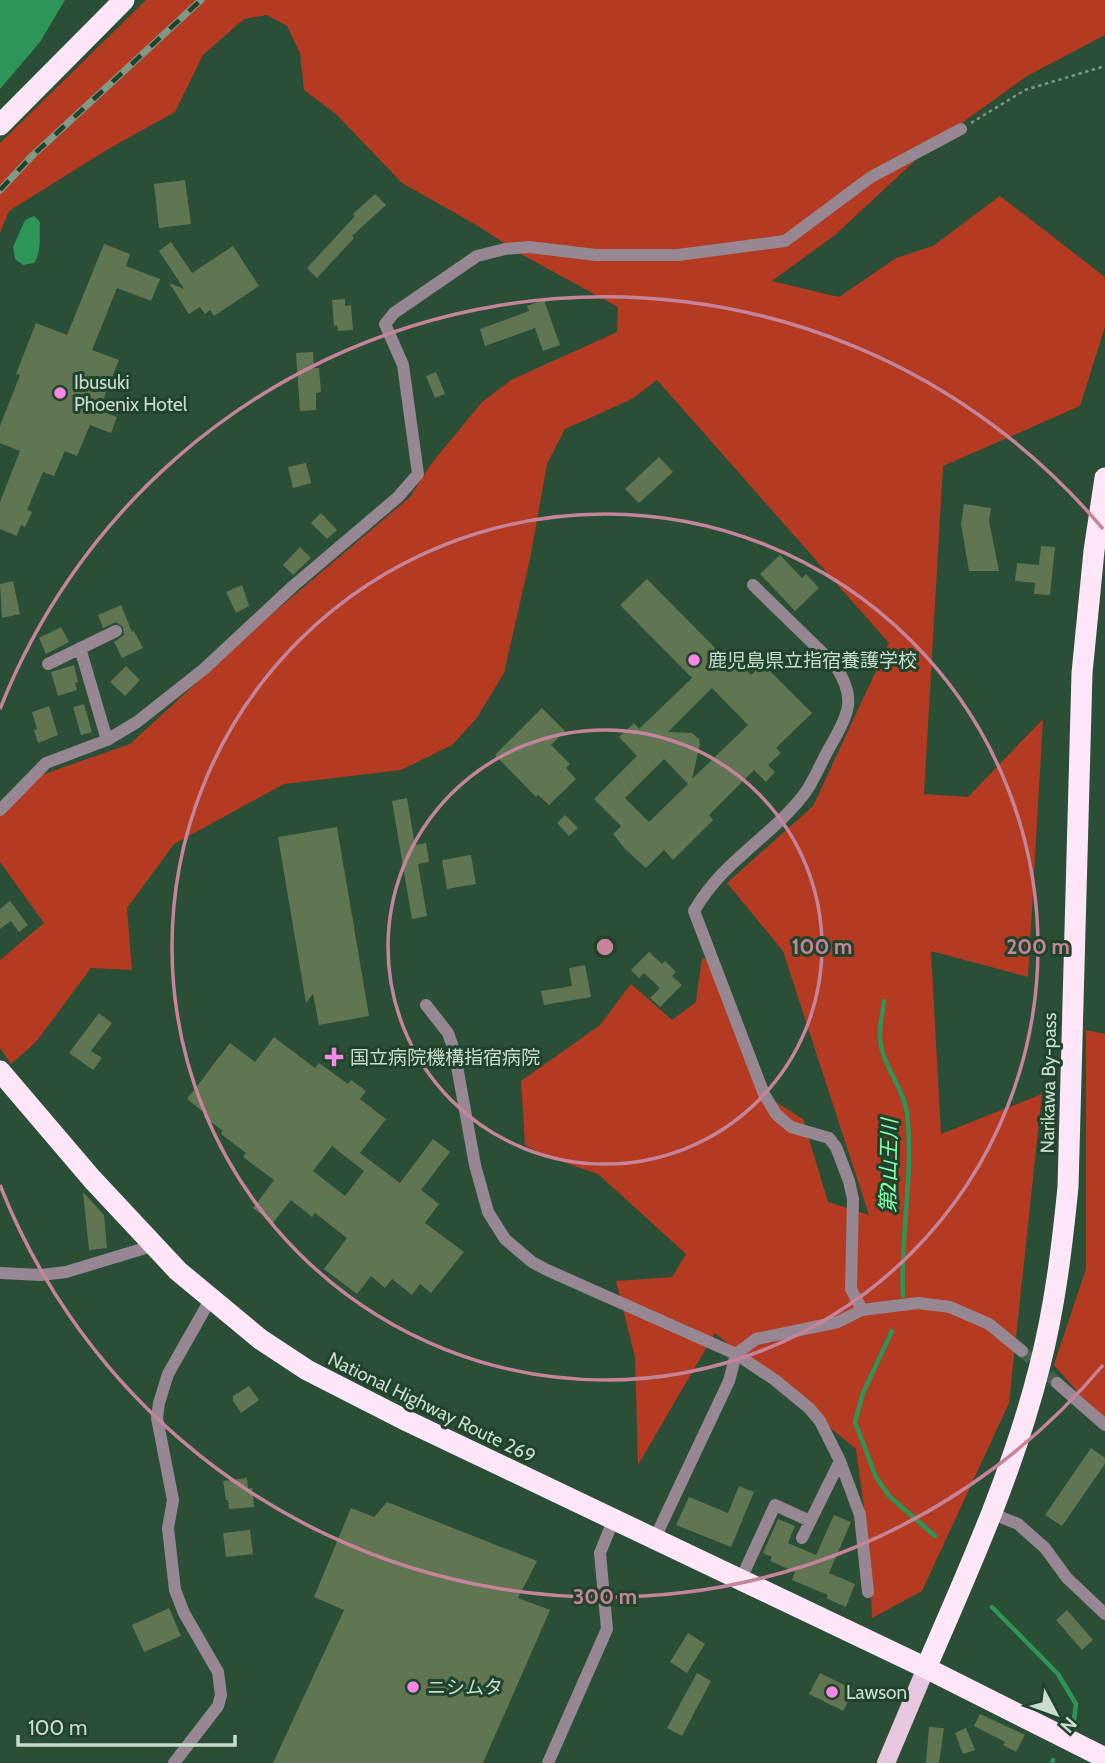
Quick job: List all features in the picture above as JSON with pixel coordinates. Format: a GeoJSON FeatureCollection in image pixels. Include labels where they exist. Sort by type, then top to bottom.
{"type":"FeatureCollection","features":[{"type":"Feature","properties":{"kind":"highway"},"geometry":{"type":"LineString","coordinates":[[0,125],[124,0]]}},
{"type":"Feature","properties":{"kind":"highway","name":"Narikawa By-pass"},"geometry":{"type":"LineString","coordinates":[[926,1668],[993,1514],[1040,1367],[1061,1262],[1068,1186],[1082,673],[1094,551],[1105,478]]}},
{"type":"Feature","properties":{"kind":"highway","name":"National Highway Route 269"},"geometry":{"type":"LineString","coordinates":[[0,1072],[152,1245],[210,1300],[260,1339],[330,1382],[613,1521],[926,1668],[1105,1758]]}},
{"type":"Feature","properties":{"kind":"main road"},"geometry":{"type":"LineString","coordinates":[[886,1763],[926,1668]]}},
{"type":"Feature","properties":{"kind":"street"},"geometry":{"type":"LineString","coordinates":[[0,810],[46,763],[107,740],[137,722],[204,669],[292,587],[398,497],[418,474],[403,365],[385,324],[394,313],[477,256],[505,249],[529,247],[596,256],[678,255],[785,241],[871,177],[961,129]]}},
{"type":"Feature","properties":{"kind":"street"},"geometry":{"type":"LineString","coordinates":[[753,585],[835,666],[845,680],[849,698],[840,728],[805,792],[783,816],[721,872],[694,911],[764,1094],[776,1114],[791,1127],[829,1138],[836,1147],[853,1199],[851,1289],[862,1310]]}},
{"type":"Feature","properties":{"kind":"street"},"geometry":{"type":"LineString","coordinates":[[48,664],[116,631]]}},
{"type":"Feature","properties":{"kind":"street"},"geometry":{"type":"LineString","coordinates":[[80,648],[107,740]]}},
{"type":"Feature","properties":{"kind":"street"},"geometry":{"type":"LineString","coordinates":[[426,1005],[448,1033],[454,1050],[475,1165],[488,1212],[505,1239],[532,1262],[547,1270],[736,1354],[775,1380],[809,1408],[820,1421],[840,1461],[860,1515],[868,1592]]}},
{"type":"Feature","properties":{"kind":"street"},"geometry":{"type":"LineString","coordinates":[[0,1273],[41,1275],[66,1272],[152,1245]]}},
{"type":"Feature","properties":{"kind":"street"},"geometry":{"type":"LineString","coordinates":[[174,1763],[218,1706],[221,1695],[218,1672],[184,1613],[175,1590],[168,1528],[173,1500],[157,1418],[168,1374],[210,1300]]}},
{"type":"Feature","properties":{"kind":"street"},"geometry":{"type":"LineString","coordinates":[[654,1540],[729,1381],[736,1354],[755,1339],[838,1322],[862,1310],[918,1303],[950,1307],[989,1324],[1021,1351]]}},
{"type":"Feature","properties":{"kind":"street"},"geometry":{"type":"LineString","coordinates":[[1057,1383],[1105,1425]]}},
{"type":"Feature","properties":{"kind":"street"},"geometry":{"type":"LineString","coordinates":[[802,1538],[840,1461]]}},
{"type":"Feature","properties":{"kind":"street"},"geometry":{"type":"LineString","coordinates":[[740,1581],[775,1505],[810,1521]]}},
{"type":"Feature","properties":{"kind":"street"},"geometry":{"type":"LineString","coordinates":[[993,1514],[1018,1524],[1045,1548],[1067,1578],[1105,1614]]}},
{"type":"Feature","properties":{"kind":"street"},"geometry":{"type":"LineString","coordinates":[[548,1763],[607,1629],[600,1553],[613,1521]]}},
{"type":"Feature","properties":{"kind":"path"},"geometry":{"type":"LineString","coordinates":[[961,129],[1025,90],[1105,65]]}},
{"type":"Feature","properties":{"kind":"shaded area"},"geometry":{"type":"Polygon","coordinates":[[[0,0],[65,0],[40,42],[0,89],[0,0]]]}},
{"type":"Feature","properties":{"kind":"shaded area"},"geometry":{"type":"Polygon","coordinates":[[[146,0],[1105,0],[1105,35],[1027,76],[934,143],[835,235],[772,281],[839,297],[896,258],[933,246],[1000,196],[1105,277],[1105,327],[1080,406],[943,466],[924,794],[968,797],[1043,719],[1028,977],[931,951],[941,1134],[1042,1094],[1009,1403],[922,1591],[872,1618],[869,1545],[856,1449],[715,1333],[638,1465],[635,1357],[616,1281],[672,1277],[686,1254],[598,1174],[548,1157],[525,1145],[521,1081],[600,1025],[631,984],[672,1020],[696,1002],[702,958],[714,960],[771,1099],[803,1119],[828,1202],[869,1215],[783,951],[727,883],[813,806],[889,643],[657,380],[632,399],[565,429],[547,464],[530,559],[504,673],[476,719],[452,745],[401,770],[284,784],[174,844],[127,908],[132,970],[91,968],[36,1042],[11,1064],[0,1048],[0,960],[44,923],[0,862],[0,815],[41,775],[130,744],[266,619],[410,497],[431,464],[482,402],[511,380],[617,332],[618,307],[519,253],[478,226],[402,183],[336,114],[304,90],[300,53],[287,26],[267,15],[244,19],[203,55],[175,112],[110,148],[9,211],[0,233],[0,143],[146,0]]]}},
{"type":"Feature","properties":{"kind":"shaded area"},"geometry":{"type":"Polygon","coordinates":[[[34,216],[40,222],[37,259],[34,263],[23,265],[15,259],[13,247],[25,220],[34,216]]]}},
{"type":"Feature","properties":{"kind":"shaded area"},"geometry":{"type":"Polygon","coordinates":[[[1086,1030],[1105,1034],[1105,1419],[1095,1412],[1054,1365],[1086,1269],[1086,1030]]]}},
{"type":"Feature","properties":{"kind":"building"},"geometry":{"type":"Polygon","coordinates":[[[185,180],[191,224],[159,228],[154,184],[185,180]]]}},
{"type":"Feature","properties":{"kind":"building"},"geometry":{"type":"Polygon","coordinates":[[[375,194],[386,205],[352,236],[354,238],[317,278],[307,268],[355,216],[353,214],[375,194]]]}},
{"type":"Feature","properties":{"kind":"building"},"geometry":{"type":"Polygon","coordinates":[[[171,242],[192,273],[233,246],[259,286],[214,316],[210,310],[205,314],[200,307],[189,314],[169,283],[184,289],[159,251],[171,242]]]}},
{"type":"Feature","properties":{"kind":"building","name":"Ibusuki Phoenix Hotel"},"geometry":{"type":"Polygon","coordinates":[[[104,244],[130,254],[126,266],[160,279],[151,301],[117,288],[92,350],[119,360],[99,410],[117,417],[111,433],[90,425],[77,456],[65,451],[54,476],[43,472],[27,510],[32,512],[25,527],[21,525],[17,536],[0,529],[0,502],[20,451],[0,443],[0,426],[36,323],[67,335],[104,244]]]}},
{"type":"Feature","properties":{"kind":"building"},"geometry":{"type":"Polygon","coordinates":[[[345,299],[345,306],[351,305],[353,330],[338,331],[337,325],[334,326],[332,300],[345,299]]]}},
{"type":"Feature","properties":{"kind":"building"},"geometry":{"type":"Polygon","coordinates":[[[544,300],[560,345],[543,351],[535,328],[485,346],[480,329],[529,311],[527,306],[544,300]]]}},
{"type":"Feature","properties":{"kind":"building"},"geometry":{"type":"Polygon","coordinates":[[[313,352],[314,368],[319,368],[321,392],[316,393],[316,410],[300,411],[296,353],[313,352]]]}},
{"type":"Feature","properties":{"kind":"building"},"geometry":{"type":"Polygon","coordinates":[[[436,372],[445,394],[435,398],[426,376],[436,372]]]}},
{"type":"Feature","properties":{"kind":"building"},"geometry":{"type":"Polygon","coordinates":[[[659,457],[673,472],[639,503],[625,489],[659,457]]]}},
{"type":"Feature","properties":{"kind":"building"},"geometry":{"type":"Polygon","coordinates":[[[306,463],[311,483],[293,488],[288,467],[306,463]]]}},
{"type":"Feature","properties":{"kind":"building"},"geometry":{"type":"Polygon","coordinates":[[[964,504],[991,508],[989,521],[999,571],[969,571],[961,524],[964,504]]]}},
{"type":"Feature","properties":{"kind":"building"},"geometry":{"type":"Polygon","coordinates":[[[321,513],[337,530],[327,539],[311,523],[321,513]]]}},
{"type":"Feature","properties":{"kind":"building"},"geometry":{"type":"Polygon","coordinates":[[[1041,546],[1055,547],[1050,595],[1034,594],[1035,583],[1015,581],[1017,563],[1039,565],[1041,546]]]}},
{"type":"Feature","properties":{"kind":"building"},"geometry":{"type":"Polygon","coordinates":[[[300,547],[311,558],[293,575],[283,565],[300,547]]]}},
{"type":"Feature","properties":{"kind":"building"},"geometry":{"type":"Polygon","coordinates":[[[780,555],[802,578],[806,574],[819,588],[795,611],[760,574],[780,555]]]}},
{"type":"Feature","properties":{"kind":"building"},"geometry":{"type":"Polygon","coordinates":[[[647,579],[721,654],[726,649],[751,675],[763,664],[812,713],[776,748],[781,753],[768,765],[775,772],[766,782],[754,770],[709,815],[713,820],[673,860],[664,850],[646,868],[613,834],[621,826],[594,799],[637,756],[619,737],[634,723],[639,729],[692,678],[620,605],[647,579]],[[712,688],[668,732],[692,733],[699,739],[692,779],[748,725],[712,688]],[[664,759],[625,798],[649,822],[688,784],[664,759]]]}},
{"type":"Feature","properties":{"kind":"building"},"geometry":{"type":"Polygon","coordinates":[[[13,581],[20,614],[2,618],[0,584],[13,581]]]}},
{"type":"Feature","properties":{"kind":"building"},"geometry":{"type":"Polygon","coordinates":[[[242,585],[249,606],[236,613],[226,592],[242,585]]]}},
{"type":"Feature","properties":{"kind":"building"},"geometry":{"type":"Polygon","coordinates":[[[121,605],[132,632],[134,631],[143,648],[122,658],[114,642],[124,635],[123,627],[116,622],[103,628],[98,615],[121,605]]]}},
{"type":"Feature","properties":{"kind":"building"},"geometry":{"type":"Polygon","coordinates":[[[61,627],[69,642],[46,654],[39,638],[61,627]]]}},
{"type":"Feature","properties":{"kind":"building"},"geometry":{"type":"Polygon","coordinates":[[[74,665],[77,690],[58,696],[51,672],[74,665]]]}},
{"type":"Feature","properties":{"kind":"building"},"geometry":{"type":"Polygon","coordinates":[[[126,666],[140,680],[125,696],[110,682],[126,666]]]}},
{"type":"Feature","properties":{"kind":"building"},"geometry":{"type":"Polygon","coordinates":[[[84,704],[92,732],[81,735],[73,707],[84,704]]]}},
{"type":"Feature","properties":{"kind":"building"},"geometry":{"type":"Polygon","coordinates":[[[49,706],[58,735],[38,743],[32,712],[49,706]]]}},
{"type":"Feature","properties":{"kind":"building"},"geometry":{"type":"Polygon","coordinates":[[[542,708],[565,731],[551,745],[570,764],[566,768],[576,779],[549,805],[538,795],[536,797],[495,755],[542,708]]]}},
{"type":"Feature","properties":{"kind":"building"},"geometry":{"type":"Polygon","coordinates":[[[407,798],[415,845],[426,843],[429,862],[418,864],[427,916],[412,919],[392,801],[407,798]]]}},
{"type":"Feature","properties":{"kind":"building"},"geometry":{"type":"Polygon","coordinates":[[[565,815],[578,828],[569,836],[557,823],[565,815]]]}},
{"type":"Feature","properties":{"kind":"building"},"geometry":{"type":"Polygon","coordinates":[[[337,827],[369,1016],[319,1025],[313,994],[306,1003],[278,837],[337,827]]]}},
{"type":"Feature","properties":{"kind":"building"},"geometry":{"type":"Polygon","coordinates":[[[471,855],[476,884],[447,889],[442,860],[471,855]]]}},
{"type":"Feature","properties":{"kind":"building"},"geometry":{"type":"Polygon","coordinates":[[[10,901],[28,925],[19,932],[11,921],[0,929],[0,909],[10,901]]]}},
{"type":"Feature","properties":{"kind":"building"},"geometry":{"type":"Polygon","coordinates":[[[649,952],[662,964],[665,961],[676,972],[672,976],[682,985],[660,1007],[650,998],[660,988],[644,973],[639,978],[631,970],[649,952]]]}},
{"type":"Feature","properties":{"kind":"building"},"geometry":{"type":"Polygon","coordinates":[[[585,965],[591,997],[544,1005],[541,991],[572,986],[569,968],[585,965]]]}},
{"type":"Feature","properties":{"kind":"building"},"geometry":{"type":"Polygon","coordinates":[[[99,1013],[112,1023],[91,1051],[102,1058],[93,1070],[69,1053],[99,1013]]]}},
{"type":"Feature","properties":{"kind":"building"},"geometry":{"type":"Polygon","coordinates":[[[274,1037],[315,1068],[319,1063],[348,1084],[351,1080],[366,1091],[360,1099],[386,1119],[360,1153],[400,1183],[433,1139],[450,1152],[421,1190],[439,1204],[425,1223],[464,1252],[431,1293],[420,1284],[412,1295],[392,1279],[385,1288],[371,1276],[357,1294],[324,1269],[347,1238],[315,1213],[312,1217],[291,1200],[273,1223],[253,1208],[274,1180],[243,1157],[246,1153],[221,1134],[223,1131],[204,1117],[206,1114],[187,1099],[230,1043],[255,1062],[274,1037]],[[332,1146],[313,1171],[345,1196],[364,1171],[332,1146]]]}},
{"type":"Feature","properties":{"kind":"building"},"geometry":{"type":"Polygon","coordinates":[[[83,1192],[104,1215],[107,1248],[89,1250],[83,1192]]]}},
{"type":"Feature","properties":{"kind":"building"},"geometry":{"type":"Polygon","coordinates":[[[249,1386],[259,1400],[241,1413],[233,1401],[233,1396],[249,1386]]]}},
{"type":"Feature","properties":{"kind":"building"},"geometry":{"type":"Polygon","coordinates":[[[1091,1448],[1105,1458],[1105,1464],[1062,1526],[1045,1515],[1091,1448]]]}},
{"type":"Feature","properties":{"kind":"building"},"geometry":{"type":"Polygon","coordinates":[[[247,1478],[248,1489],[252,1488],[254,1507],[229,1509],[223,1481],[247,1478]]]}},
{"type":"Feature","properties":{"kind":"building"},"geometry":{"type":"Polygon","coordinates":[[[739,1486],[754,1492],[731,1547],[676,1525],[689,1497],[728,1513],[739,1486]]]}},
{"type":"Feature","properties":{"kind":"building","name":"ニシムタ"},"geometry":{"type":"Polygon","coordinates":[[[387,1502],[537,1561],[518,1598],[550,1610],[483,1763],[273,1763],[344,1610],[314,1597],[351,1508],[374,1517],[387,1502]]]}},
{"type":"Feature","properties":{"kind":"building"},"geometry":{"type":"Polygon","coordinates":[[[834,1515],[851,1522],[829,1573],[855,1584],[846,1607],[826,1598],[828,1595],[792,1580],[795,1572],[770,1561],[772,1557],[763,1553],[778,1519],[795,1526],[788,1543],[816,1555],[834,1515]]]}},
{"type":"Feature","properties":{"kind":"building"},"geometry":{"type":"Polygon","coordinates":[[[250,1530],[253,1554],[226,1557],[223,1533],[250,1530]]]}},
{"type":"Feature","properties":{"kind":"building"},"geometry":{"type":"Polygon","coordinates":[[[169,1608],[181,1636],[144,1652],[132,1625],[169,1608]]]}},
{"type":"Feature","properties":{"kind":"building"},"geometry":{"type":"Polygon","coordinates":[[[1067,1610],[1093,1640],[1082,1650],[1056,1620],[1067,1610]]]}},
{"type":"Feature","properties":{"kind":"building"},"geometry":{"type":"Polygon","coordinates":[[[688,1633],[705,1644],[687,1673],[670,1662],[688,1633]]]}},
{"type":"Feature","properties":{"kind":"building"},"geometry":{"type":"Polygon","coordinates":[[[697,1673],[711,1681],[682,1736],[667,1728],[697,1673]]]}},
{"type":"Feature","properties":{"kind":"building","name":"Lawson"},"geometry":{"type":"Polygon","coordinates":[[[820,1673],[854,1690],[843,1711],[809,1694],[820,1673]]]}},
{"type":"Feature","properties":{"kind":"building"},"geometry":{"type":"Polygon","coordinates":[[[980,1714],[1025,1735],[1016,1752],[1003,1745],[1005,1742],[974,1726],[980,1714]]]}},
{"type":"Feature","properties":{"kind":"building"},"geometry":{"type":"Polygon","coordinates":[[[929,1727],[944,1728],[939,1763],[926,1763],[929,1727]]]}},
{"type":"Feature","properties":{"kind":"building"},"geometry":{"type":"Polygon","coordinates":[[[966,1728],[975,1750],[963,1754],[955,1733],[966,1728]]]}},
{"type":"Feature","properties":{"kind":"waterway","name":"第2山王川"},"geometry":{"type":"LineString","coordinates":[[884,1001],[880,1029],[881,1048],[902,1094],[909,1136],[903,1296]]}},
{"type":"Feature","properties":{"kind":"waterway","name":"第2山王川"},"geometry":{"type":"LineString","coordinates":[[892,1331],[863,1393],[855,1422],[876,1477],[889,1496],[935,1536]]}},
{"type":"Feature","properties":{"kind":"waterway","name":"第2山王川"},"geometry":{"type":"LineString","coordinates":[[992,1607],[1058,1674],[1076,1704],[1074,1720]]}},
{"type":"Feature","properties":{"kind":"tunnel"},"geometry":{"type":"LineString","coordinates":[[1022,1351],[1057,1383]]}},
{"type":"Feature","properties":{"kind":"railway"},"geometry":{"type":"LineString","coordinates":[[0,190],[32,156],[201,0]]}},
{"type":"Feature","properties":{"kind":"place","name":"Ibusuki Phoenix Hotel"},"geometry":{"type":"Point","coordinates":[60,393]}},
{"type":"Feature","properties":{"kind":"place","name":"鹿児島県立指宿養護学校"},"geometry":{"type":"Point","coordinates":[694,660]}},
{"type":"Feature","properties":{"kind":"place","name":"国立病院機構指宿病院"},"geometry":{"type":"Point","coordinates":[334,1057]}},
{"type":"Feature","properties":{"kind":"place","name":"ニシムタ"},"geometry":{"type":"Point","coordinates":[413,1687]}},
{"type":"Feature","properties":{"kind":"place","name":"Lawson"},"geometry":{"type":"Point","coordinates":[832,1692]}}]}
